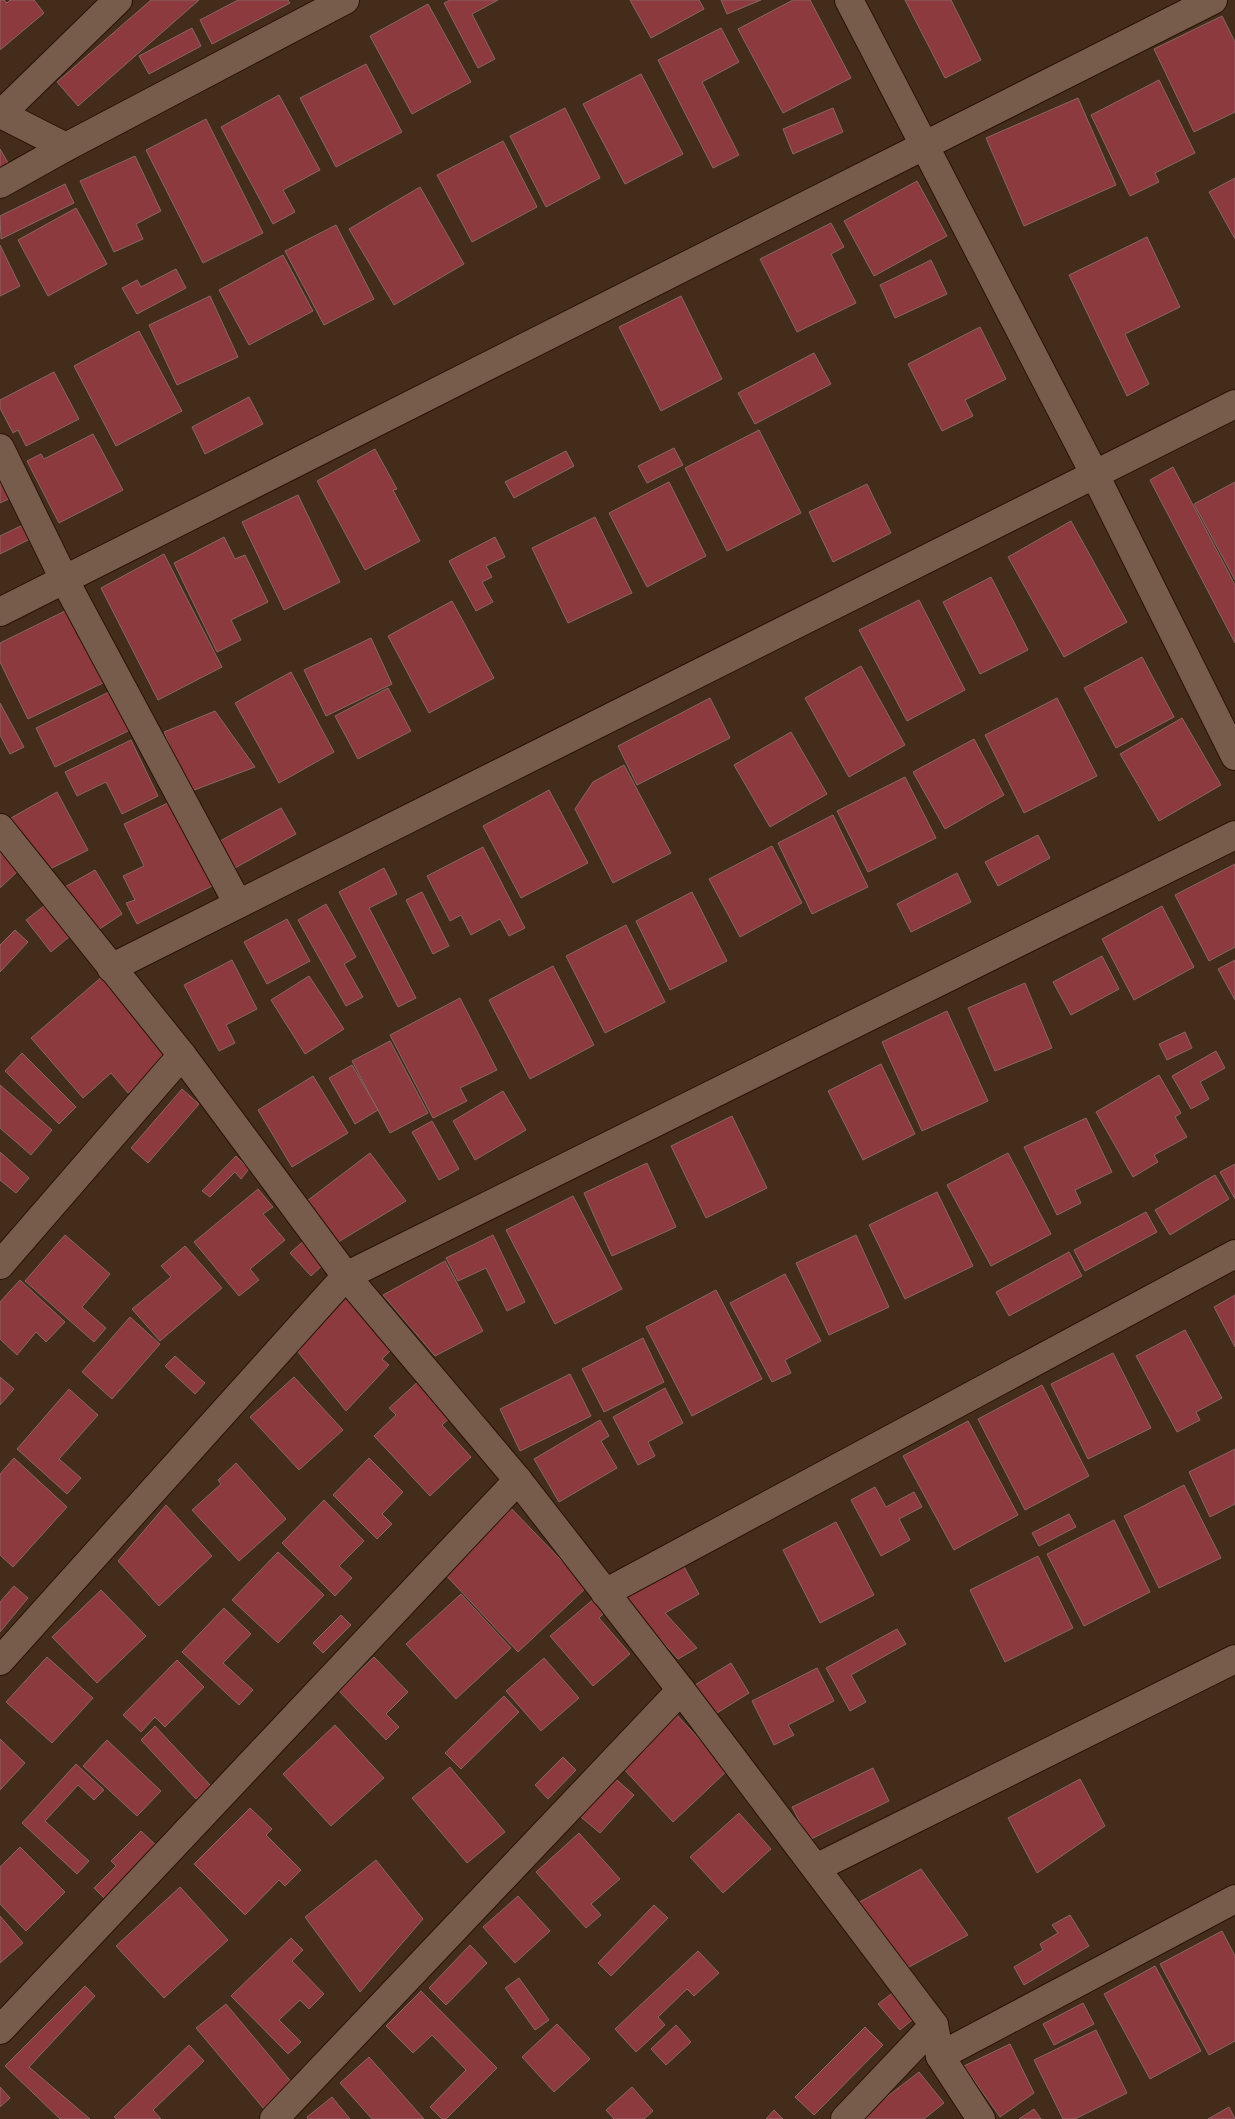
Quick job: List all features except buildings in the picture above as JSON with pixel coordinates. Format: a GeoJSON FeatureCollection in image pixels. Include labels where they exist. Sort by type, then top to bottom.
{"type":"FeatureCollection","features":[{"type":"Feature","properties":{"kind":"street"},"geometry":{"type":"LineString","coordinates":[[66,147],[0,113],[118,0]]}},
{"type":"Feature","properties":{"kind":"street"},"geometry":{"type":"LineString","coordinates":[[0,184],[66,147],[345,0]]}},
{"type":"Feature","properties":{"kind":"street"},"geometry":{"type":"LineString","coordinates":[[849,0],[1095,475],[1235,756]]}},
{"type":"Feature","properties":{"kind":"street"},"geometry":{"type":"LineString","coordinates":[[0,612],[1213,0]]}},
{"type":"Feature","properties":{"kind":"street"},"geometry":{"type":"LineString","coordinates":[[111,968],[1235,404]]}},
{"type":"Feature","properties":{"kind":"street"},"geometry":{"type":"LineString","coordinates":[[0,448],[64,579],[238,904]]}},
{"type":"Feature","properties":{"kind":"street"},"geometry":{"type":"LineString","coordinates":[[0,828],[182,1055],[346,1276],[518,1480],[681,1690],[934,2025],[940,2056],[981,2119]]}},
{"type":"Feature","properties":{"kind":"street"},"geometry":{"type":"LineString","coordinates":[[0,1662],[346,1276],[1235,835]]}},
{"type":"Feature","properties":{"kind":"street"},"geometry":{"type":"LineString","coordinates":[[0,1265],[182,1055]]}},
{"type":"Feature","properties":{"kind":"street"},"geometry":{"type":"LineString","coordinates":[[605,1592],[1235,1254]]}},
{"type":"Feature","properties":{"kind":"street"},"geometry":{"type":"LineString","coordinates":[[0,2030],[518,1480]]}},
{"type":"Feature","properties":{"kind":"street"},"geometry":{"type":"LineString","coordinates":[[816,1868],[1235,1658]]}},
{"type":"Feature","properties":{"kind":"street"},"geometry":{"type":"LineString","coordinates":[[274,2119],[681,1690]]}},
{"type":"Feature","properties":{"kind":"street"},"geometry":{"type":"LineString","coordinates":[[940,2056],[1235,1899]]}},
{"type":"Feature","properties":{"kind":"street"},"geometry":{"type":"LineString","coordinates":[[845,2119],[934,2025]]}}]}
